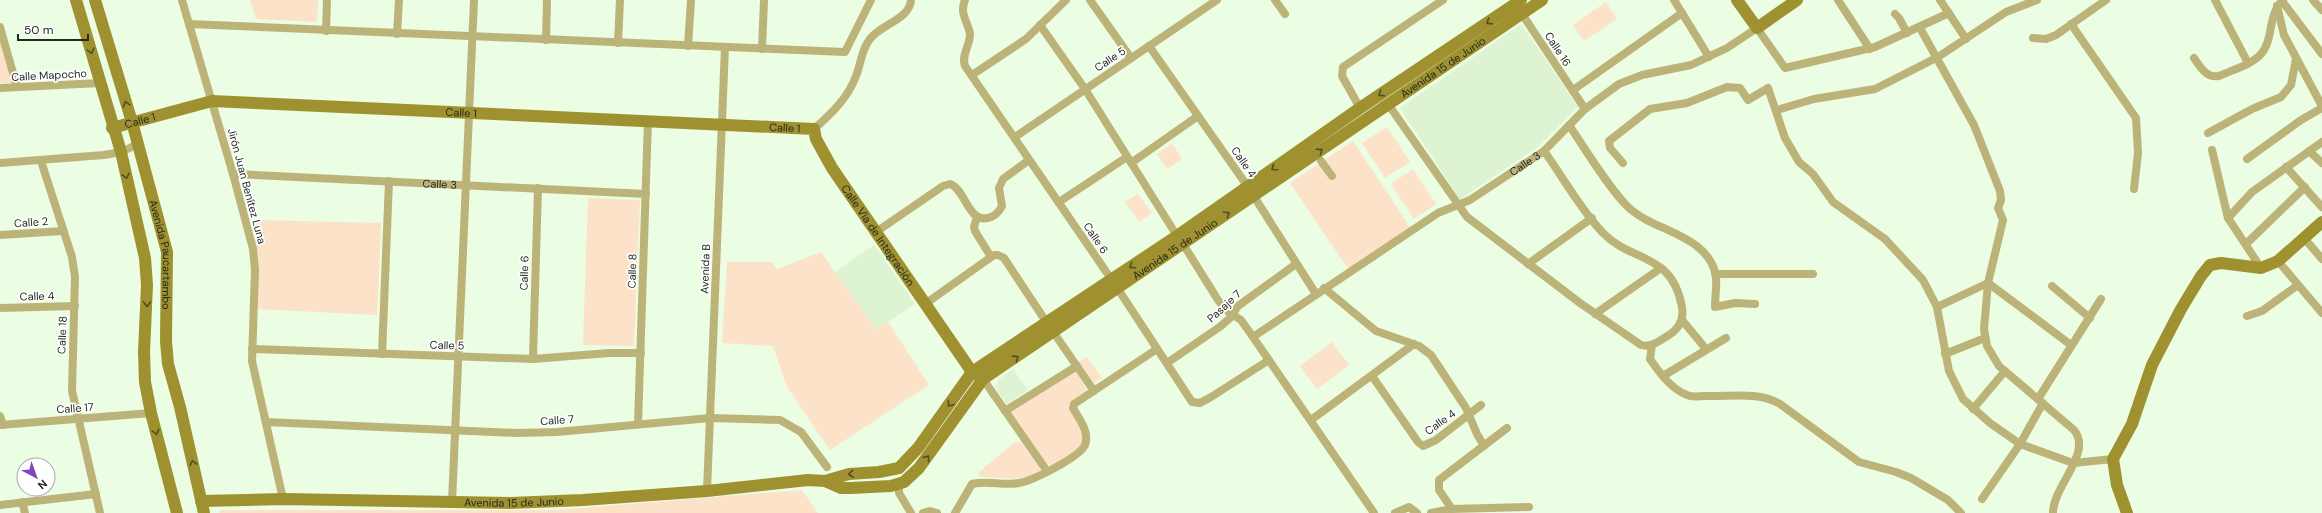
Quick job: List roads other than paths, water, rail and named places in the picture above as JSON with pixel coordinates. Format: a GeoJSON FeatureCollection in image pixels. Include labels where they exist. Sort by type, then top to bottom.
{"type":"FeatureCollection","features":[{"type":"Feature","properties":{"kind":"street","name":"Avenida Paucartambo"},"geometry":{"type":"LineString","coordinates":[[76,0],[112,128],[121,152],[145,258],[147,317],[144,352],[145,382],[151,413],[177,513]]}},
{"type":"Feature","properties":{"kind":"street","name":"Avenida Paucartambo"},"geometry":{"type":"LineString","coordinates":[[95,0],[132,122],[167,252],[166,341],[168,364],[180,407],[202,509]]}},
{"type":"Feature","properties":{"kind":"street","name":"Jirón Juan Benítez Luna"},"geometry":{"type":"LineString","coordinates":[[182,0],[233,174],[254,259],[252,361],[283,499]]}},
{"type":"Feature","properties":{"kind":"street"},"geometry":{"type":"LineString","coordinates":[[326,31],[327,0]]}},
{"type":"Feature","properties":{"kind":"street"},"geometry":{"type":"LineString","coordinates":[[397,34],[399,0]]}},
{"type":"Feature","properties":{"kind":"street"},"geometry":{"type":"LineString","coordinates":[[452,502],[474,0]]}},
{"type":"Feature","properties":{"kind":"street"},"geometry":{"type":"LineString","coordinates":[[546,40],[547,0]]}},
{"type":"Feature","properties":{"kind":"street"},"geometry":{"type":"LineString","coordinates":[[618,43],[620,0]]}},
{"type":"Feature","properties":{"kind":"street"},"geometry":{"type":"LineString","coordinates":[[688,46],[691,0]]}},
{"type":"Feature","properties":{"kind":"street"},"geometry":{"type":"LineString","coordinates":[[762,49],[764,0]]}},
{"type":"Feature","properties":{"kind":"street"},"geometry":{"type":"LineString","coordinates":[[189,24],[845,52],[871,0]]}},
{"type":"Feature","properties":{"kind":"street"},"geometry":{"type":"LineString","coordinates":[[814,129],[827,118],[850,90],[857,76],[864,50],[870,38],[904,14],[909,8],[911,0]]}},
{"type":"Feature","properties":{"kind":"street"},"geometry":{"type":"LineString","coordinates":[[972,76],[1026,39],[1066,0]]}},
{"type":"Feature","properties":{"kind":"street"},"geometry":{"type":"LineString","coordinates":[[1090,0],[1130,58]]}},
{"type":"Feature","properties":{"kind":"street","name":"Calle 5"},"geometry":{"type":"LineString","coordinates":[[1015,137],[1217,0]]}},
{"type":"Feature","properties":{"kind":"street"},"geometry":{"type":"LineString","coordinates":[[1275,0],[1285,14]]}},
{"type":"Feature","properties":{"kind":"street"},"geometry":{"type":"LineString","coordinates":[[1360,108],[1342,76],[1343,67],[1443,0]]}},
{"type":"Feature","properties":{"kind":"street","name":"Avenida 15 de Junio"},"geometry":{"type":"LineString","coordinates":[[1250,192],[1360,108],[1518,4],[1542,0]]}},
{"type":"Feature","properties":{"kind":"street"},"geometry":{"type":"LineString","coordinates":[[1674,0],[1709,57]]}},
{"type":"Feature","properties":{"kind":"street"},"geometry":{"type":"LineString","coordinates":[[1737,0],[1785,68],[1870,49],[1920,28],[1949,13]]}},
{"type":"Feature","properties":{"kind":"street","name":"Calle 3"},"geometry":{"type":"LineString","coordinates":[[1253,337],[1438,213],[1470,200],[1544,151],[1585,110],[1631,78],[1679,68],[1709,57],[1727,48],[1797,0]]}},
{"type":"Feature","properties":{"kind":"street"},"geometry":{"type":"LineString","coordinates":[[1838,0],[1870,49]]}},
{"type":"Feature","properties":{"kind":"street"},"geometry":{"type":"LineString","coordinates":[[1940,0],[1966,39]]}},
{"type":"Feature","properties":{"kind":"street"},"geometry":{"type":"LineString","coordinates":[[1777,110],[1814,99],[1875,89],[1938,58],[2006,12],[2027,2],[2037,0]]}},
{"type":"Feature","properties":{"kind":"street"},"geometry":{"type":"LineString","coordinates":[[2033,38],[2046,39],[2106,0]]}},
{"type":"Feature","properties":{"kind":"street"},"geometry":{"type":"LineString","coordinates":[[2215,0],[2248,63]]}},
{"type":"Feature","properties":{"kind":"street"},"geometry":{"type":"LineString","coordinates":[[2313,0],[2322,10]]}},
{"type":"Feature","properties":{"kind":"street"},"geometry":{"type":"LineString","coordinates":[[2194,58],[2208,75],[2214,77],[2248,63],[2261,54],[2266,46],[2281,2]]}},
{"type":"Feature","properties":{"kind":"street"},"geometry":{"type":"LineString","coordinates":[[2281,2],[2322,54]]}},
{"type":"Feature","properties":{"kind":"street"},"geometry":{"type":"LineString","coordinates":[[2247,159],[2301,120],[2322,107],[2284,35],[2281,2]]}},
{"type":"Feature","properties":{"kind":"street","name":"Calle 6"},"geometry":{"type":"LineString","coordinates":[[964,3],[964,17],[970,35],[963,62],[1168,363],[1192,402],[1197,404],[1212,397],[1269,360]]}},
{"type":"Feature","properties":{"kind":"street","name":"Avenida 15 de Junio"},"geometry":{"type":"LineString","coordinates":[[825,481],[841,488],[899,485],[919,468],[983,379],[1050,328],[1114,284],[1250,192],[1388,104],[1518,4]]}},
{"type":"Feature","properties":{"kind":"street","name":"Calle 16"},"geometry":{"type":"LineString","coordinates":[[1518,4],[1585,110]]}},
{"type":"Feature","properties":{"kind":"street"},"geometry":{"type":"LineString","coordinates":[[1573,90],[1682,13]]}},
{"type":"Feature","properties":{"kind":"street"},"geometry":{"type":"LineString","coordinates":[[1894,14],[1899,18],[1908,33]]}},
{"type":"Feature","properties":{"kind":"street"},"geometry":{"type":"LineString","coordinates":[[2071,24],[2136,118],[2138,152],[2134,189]]}},
{"type":"Feature","properties":{"kind":"street"},"geometry":{"type":"LineString","coordinates":[[1040,25],[1085,89],[1218,300],[1232,315],[1241,320],[1374,513]]}},
{"type":"Feature","properties":{"kind":"street"},"geometry":{"type":"LineString","coordinates":[[0,27],[17,87]]}},
{"type":"Feature","properties":{"kind":"street"},"geometry":{"type":"LineString","coordinates":[[1920,28],[1974,125],[2000,191],[2001,200],[1998,208],[2003,220],[1988,283],[1985,338],[1990,354],[2005,371],[2074,430],[2079,438],[2080,447],[2056,499],[2053,513]]}},
{"type":"Feature","properties":{"kind":"street","name":"Calle 4"},"geometry":{"type":"LineString","coordinates":[[1150,46],[1250,192],[1316,294]]}},
{"type":"Feature","properties":{"kind":"street","name":"Avenida B"},"geometry":{"type":"LineString","coordinates":[[707,491],[724,47]]}},
{"type":"Feature","properties":{"kind":"street"},"geometry":{"type":"LineString","coordinates":[[2208,132],[2252,109],[2281,97],[2291,85],[2296,59]]}},
{"type":"Feature","properties":{"kind":"street","name":"Calle Mapocho"},"geometry":{"type":"LineString","coordinates":[[0,88],[100,83]]}},
{"type":"Feature","properties":{"kind":"street"},"geometry":{"type":"LineString","coordinates":[[1623,163],[1610,148],[1610,141],[1650,109],[1687,103],[1727,87],[1735,86],[1740,88],[1748,100],[1768,88],[1777,110],[1785,138],[1799,162],[1813,174],[1833,202],[1885,239],[1923,280],[1936,306],[1949,371],[1962,399],[2020,444],[2073,463],[2113,459]]}},
{"type":"Feature","properties":{"kind":"street","name":"Calle 1"},"geometry":{"type":"LineString","coordinates":[[112,128],[212,101],[648,120],[814,129]]}},
{"type":"Feature","properties":{"kind":"street"},"geometry":{"type":"LineString","coordinates":[[1388,104],[1457,205],[1467,217],[1595,314],[1638,344],[1652,346],[1674,332],[1682,320],[1682,307],[1675,284],[1661,268],[1605,234],[1544,151]]}},
{"type":"Feature","properties":{"kind":"street"},"geometry":{"type":"LineString","coordinates":[[1059,202],[1198,116]]}},
{"type":"Feature","properties":{"kind":"street","name":"Calle 8"},"geometry":{"type":"LineString","coordinates":[[638,424],[648,120]]}},
{"type":"Feature","properties":{"kind":"street"},"geometry":{"type":"LineString","coordinates":[[1569,125],[1628,207],[1638,215],[1686,238],[1707,258],[1716,274],[1715,307],[1734,303],[1755,304]]}},
{"type":"Feature","properties":{"kind":"street","name":"Calle Vía de Integración"},"geometry":{"type":"LineString","coordinates":[[814,129],[824,155],[925,304],[972,372],[983,379],[1047,471]]}},
{"type":"Feature","properties":{"kind":"street"},"geometry":{"type":"LineString","coordinates":[[2228,218],[2252,192],[2322,142]]}},
{"type":"Feature","properties":{"kind":"street","name":"Calle 1"},"geometry":{"type":"LineString","coordinates":[[0,163],[40,161],[121,152],[138,144]]}},
{"type":"Feature","properties":{"kind":"street"},"geometry":{"type":"LineString","coordinates":[[2212,150],[2228,218],[2261,268]]}},
{"type":"Feature","properties":{"kind":"street"},"geometry":{"type":"LineString","coordinates":[[2310,151],[2322,163]]}},
{"type":"Feature","properties":{"kind":"street"},"geometry":{"type":"LineString","coordinates":[[876,232],[947,184],[953,185],[977,217],[984,219],[1000,210],[1002,202],[999,188],[1003,179],[1029,160]]}},
{"type":"Feature","properties":{"kind":"street","name":"Calle 18"},"geometry":{"type":"LineString","coordinates":[[40,161],[72,257],[75,277],[72,391],[100,513]]}},
{"type":"Feature","properties":{"kind":"street"},"geometry":{"type":"LineString","coordinates":[[1321,161],[1332,176]]}},
{"type":"Feature","properties":{"kind":"street"},"geometry":{"type":"LineString","coordinates":[[2286,167],[2322,207]]}},
{"type":"Feature","properties":{"kind":"street","name":"Calle 3"},"geometry":{"type":"LineString","coordinates":[[233,174],[646,194]]}},
{"type":"Feature","properties":{"kind":"street"},"geometry":{"type":"LineString","coordinates":[[382,354],[389,182]]}},
{"type":"Feature","properties":{"kind":"street"},"geometry":{"type":"LineString","coordinates":[[2246,244],[2305,187]]}},
{"type":"Feature","properties":{"kind":"street","name":"Calle 6"},"geometry":{"type":"LineString","coordinates":[[533,359],[538,188]]}},
{"type":"Feature","properties":{"kind":"street"},"geometry":{"type":"LineString","coordinates":[[977,217],[974,227],[975,231],[991,257]]}},
{"type":"Feature","properties":{"kind":"street"},"geometry":{"type":"LineString","coordinates":[[1528,264],[1592,218]]}},
{"type":"Feature","properties":{"kind":"street"},"geometry":{"type":"LineString","coordinates":[[2126,513],[2117,485],[2113,459],[2132,424],[2152,365],[2201,276],[2210,265],[2221,263],[2261,268],[2278,262],[2322,222]]}},
{"type":"Feature","properties":{"kind":"street","name":"Calle 2"},"geometry":{"type":"LineString","coordinates":[[0,235],[63,231]]}},
{"type":"Feature","properties":{"kind":"street"},"geometry":{"type":"LineString","coordinates":[[2304,238],[2322,259]]}},
{"type":"Feature","properties":{"kind":"street"},"geometry":{"type":"LineString","coordinates":[[925,304],[991,257],[998,255],[1004,258],[1094,391]]}},
{"type":"Feature","properties":{"kind":"street"},"geometry":{"type":"LineString","coordinates":[[2278,262],[2322,313]]}},
{"type":"Feature","properties":{"kind":"street","name":"Pasaje 7"},"geometry":{"type":"LineString","coordinates":[[1168,363],[1221,326],[1232,315],[1238,306],[1296,264]]}},
{"type":"Feature","properties":{"kind":"street"},"geometry":{"type":"LineString","coordinates":[[1595,314],[1661,268]]}},
{"type":"Feature","properties":{"kind":"street"},"geometry":{"type":"LineString","coordinates":[[1716,274],[1813,274]]}},
{"type":"Feature","properties":{"kind":"street"},"geometry":{"type":"LineString","coordinates":[[1936,306],[1988,283]]}},
{"type":"Feature","properties":{"kind":"street"},"geometry":{"type":"LineString","coordinates":[[1988,283],[2072,345]]}},
{"type":"Feature","properties":{"kind":"street"},"geometry":{"type":"LineString","coordinates":[[2247,316],[2262,311],[2298,285]]}},
{"type":"Feature","properties":{"kind":"street"},"geometry":{"type":"LineString","coordinates":[[2052,286],[2090,318]]}},
{"type":"Feature","properties":{"kind":"street"},"geometry":{"type":"LineString","coordinates":[[1324,288],[1376,331],[1414,344],[1431,356],[1469,414],[1476,434],[1484,446]]}},
{"type":"Feature","properties":{"kind":"street"},"geometry":{"type":"LineString","coordinates":[[1982,499],[2020,444],[2040,401],[2072,345],[2101,299]]}},
{"type":"Feature","properties":{"kind":"street","name":"Calle 4"},"geometry":{"type":"LineString","coordinates":[[0,308],[75,306]]}},
{"type":"Feature","properties":{"kind":"street"},"geometry":{"type":"LineString","coordinates":[[1682,320],[1706,349]]}},
{"type":"Feature","properties":{"kind":"street","name":"Avenida 15 de Junio"},"geometry":{"type":"LineString","coordinates":[[202,509],[283,499],[510,503],[583,500],[707,491],[808,480],[825,481],[849,474],[894,470],[903,466],[918,448],[972,372],[1050,328]]}},
{"type":"Feature","properties":{"kind":"street"},"geometry":{"type":"LineString","coordinates":[[1663,376],[1726,338]]}},
{"type":"Feature","properties":{"kind":"street"},"geometry":{"type":"LineString","coordinates":[[1945,354],[1985,338]]}},
{"type":"Feature","properties":{"kind":"street"},"geometry":{"type":"LineString","coordinates":[[1311,420],[1414,344]]}},
{"type":"Feature","properties":{"kind":"street"},"geometry":{"type":"LineString","coordinates":[[1652,346],[1650,359],[1663,376],[1681,392],[1689,396],[1734,397],[1757,395],[1774,400],[1859,462],[1896,472],[1911,478],[1948,500],[1961,513]]}},
{"type":"Feature","properties":{"kind":"street"},"geometry":{"type":"LineString","coordinates":[[955,513],[972,484],[981,482],[1018,484],[1078,455],[1085,446],[1085,429],[1073,408],[1074,404],[1157,348]]}},
{"type":"Feature","properties":{"kind":"street","name":"Calle 5"},"geometry":{"type":"LineString","coordinates":[[252,349],[533,359],[609,353],[641,353]]}},
{"type":"Feature","properties":{"kind":"street"},"geometry":{"type":"LineString","coordinates":[[1005,412],[1076,366]]}},
{"type":"Feature","properties":{"kind":"street"},"geometry":{"type":"LineString","coordinates":[[1973,409],[2005,371]]}},
{"type":"Feature","properties":{"kind":"street","name":"Calle 4"},"geometry":{"type":"LineString","coordinates":[[1372,376],[1420,445],[1430,443],[1481,405]]}},
{"type":"Feature","properties":{"kind":"street","name":"Calle 17"},"geometry":{"type":"LineString","coordinates":[[2,425],[151,413]]}},
{"type":"Feature","properties":{"kind":"street"},"geometry":{"type":"LineString","coordinates":[[0,416],[2,425]]}},
{"type":"Feature","properties":{"kind":"street","name":"Calle 7"},"geometry":{"type":"LineString","coordinates":[[266,422],[455,430],[557,432],[710,418],[780,420],[801,432],[827,467]]}},
{"type":"Feature","properties":{"kind":"street"},"geometry":{"type":"LineString","coordinates":[[1452,509],[1439,490],[1439,480],[1507,428]]}},
{"type":"Feature","properties":{"kind":"street"},"geometry":{"type":"LineString","coordinates":[[899,485],[899,493],[911,513]]}},
{"type":"Feature","properties":{"kind":"street"},"geometry":{"type":"LineString","coordinates":[[0,505],[96,494]]}},
{"type":"Feature","properties":{"kind":"street"},"geometry":{"type":"LineString","coordinates":[[22,502],[25,513]]}},
{"type":"Feature","properties":{"kind":"street"},"geometry":{"type":"LineString","coordinates":[[1395,513],[1409,506],[1416,513]]}},
{"type":"Feature","properties":{"kind":"street"},"geometry":{"type":"LineString","coordinates":[[1430,513],[1452,509],[1529,507]]}},
{"type":"Feature","properties":{"kind":"street"},"geometry":{"type":"LineString","coordinates":[[923,513],[930,511],[937,513]]}}]}
